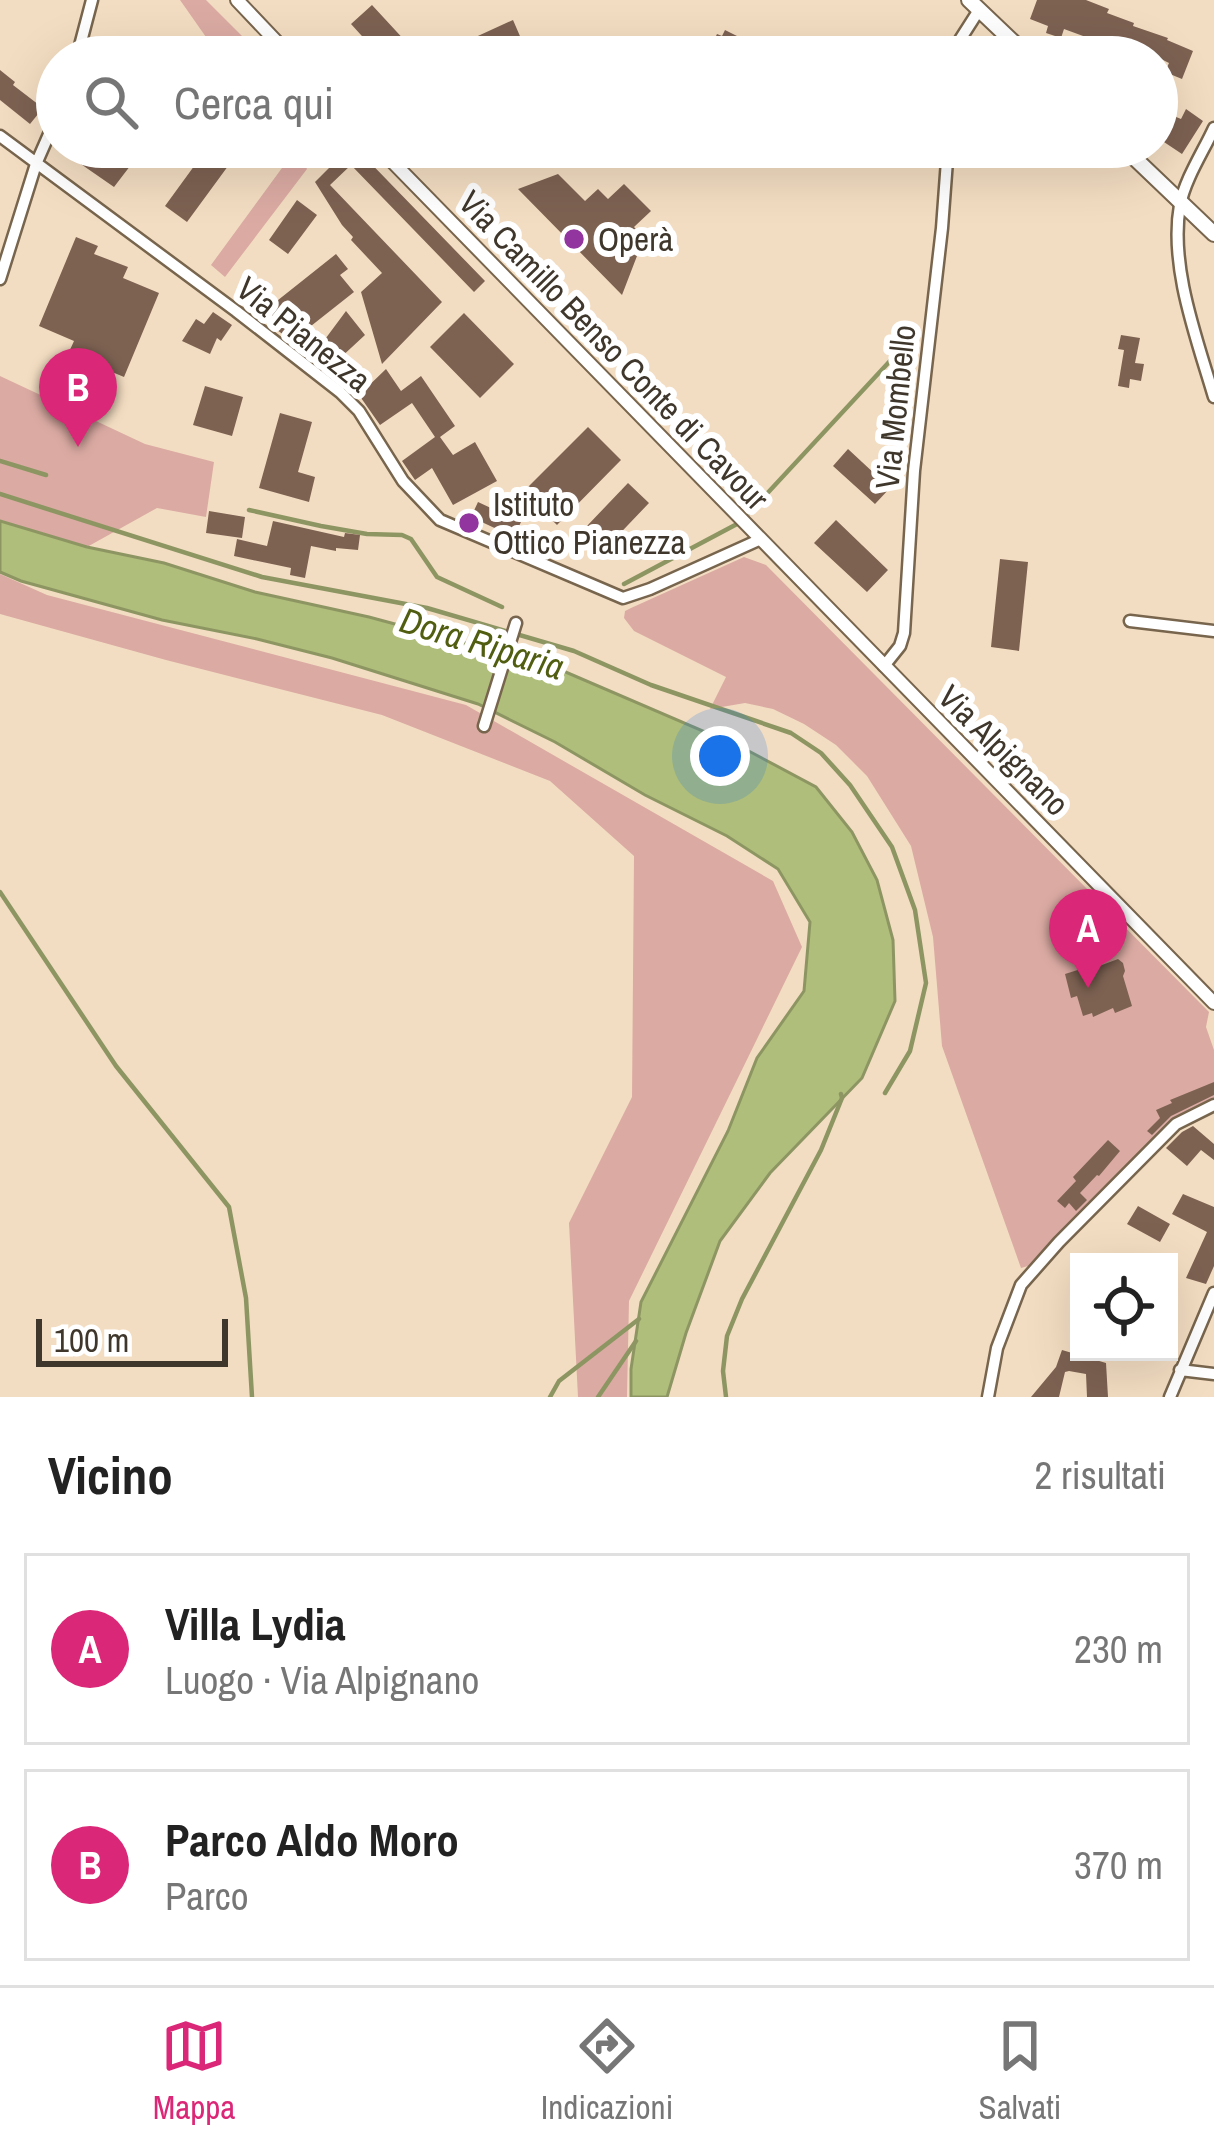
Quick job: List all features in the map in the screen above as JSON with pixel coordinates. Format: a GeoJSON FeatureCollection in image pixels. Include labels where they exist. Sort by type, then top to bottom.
{"type":"FeatureCollection","features":[{"type":"Feature","properties":{"kind":"main road"},"geometry":{"type":"LineString","coordinates":[[974,5],[1007,36]]}},
{"type":"Feature","properties":{"kind":"main road"},"geometry":{"type":"LineString","coordinates":[[1146,168],[1214,233]]}},
{"type":"Feature","properties":{"kind":"street"},"geometry":{"type":"LineString","coordinates":[[82,36],[92,0]]}},
{"type":"Feature","properties":{"kind":"street"},"geometry":{"type":"LineString","coordinates":[[237,0],[271,36]]}},
{"type":"Feature","properties":{"kind":"street"},"geometry":{"type":"LineString","coordinates":[[960,36],[974,5]]}},
{"type":"Feature","properties":{"kind":"street"},"geometry":{"type":"LineString","coordinates":[[1214,128],[1181,201],[1179,224],[1185,296],[1214,397]]}},
{"type":"Feature","properties":{"kind":"street","name":"Via Pianezza"},"geometry":{"type":"LineString","coordinates":[[0,136],[36,164]]}},
{"type":"Feature","properties":{"kind":"street"},"geometry":{"type":"LineString","coordinates":[[0,279],[36,164]]}},
{"type":"Feature","properties":{"kind":"street","name":"Via Pianezza"},"geometry":{"type":"LineString","coordinates":[[41,168],[340,392],[359,411],[403,482],[440,520],[622,598],[761,539]]}},
{"type":"Feature","properties":{"kind":"street","name":"Via Camillo Benso Conte di Cavour"},"geometry":{"type":"LineString","coordinates":[[399,168],[761,539]]}},
{"type":"Feature","properties":{"kind":"street","name":"Via Mombello"},"geometry":{"type":"LineString","coordinates":[[884,666],[904,633],[914,471],[946,168]]}},
{"type":"Feature","properties":{"kind":"street","name":"Via Alpignano"},"geometry":{"type":"LineString","coordinates":[[761,539],[1213,1000]]}},
{"type":"Feature","properties":{"kind":"street"},"geometry":{"type":"LineString","coordinates":[[1130,621],[1214,632]]}},
{"type":"Feature","properties":{"kind":"street"},"geometry":{"type":"LineString","coordinates":[[484,726],[516,623]]}},
{"type":"Feature","properties":{"kind":"street"},"geometry":{"type":"LineString","coordinates":[[988,1397],[997,1348],[1021,1285],[1176,1124],[1214,1106]]}},
{"type":"Feature","properties":{"kind":"street"},"geometry":{"type":"LineString","coordinates":[[1171,1397],[1214,1293]]}},
{"type":"Feature","properties":{"kind":"street"},"geometry":{"type":"LineString","coordinates":[[1180,1370],[1214,1373]]}},
{"type":"Feature","properties":{"kind":"shaded area"},"geometry":{"type":"Polygon","coordinates":[[[180,0],[206,0],[242,36],[205,36],[180,0]]]}},
{"type":"Feature","properties":{"kind":"shaded area"},"geometry":{"type":"Polygon","coordinates":[[[282,168],[306,168],[225,277],[211,265],[282,168]]]}},
{"type":"Feature","properties":{"kind":"shaded area"},"geometry":{"type":"Polygon","coordinates":[[[0,376],[145,444],[214,462],[206,517],[157,508],[87,547],[0,521],[0,376]]]}},
{"type":"Feature","properties":{"kind":"shaded area"},"geometry":{"type":"Polygon","coordinates":[[[0,521],[255,592],[554,667],[745,749],[816,787],[852,832],[877,880],[893,940],[895,1001],[862,1078],[770,1173],[720,1241],[667,1397],[631,1397],[641,1302],[728,1131],[757,1058],[804,991],[810,922],[778,869],[727,836],[478,704],[332,658],[162,620],[0,572],[0,521]]]}},
{"type":"Feature","properties":{"kind":"shaded area"},"geometry":{"type":"Polygon","coordinates":[[[744,557],[766,565],[1209,1012],[1206,1027],[1214,1050],[1214,1100],[1169,1121],[1035,1264],[1021,1268],[942,1046],[933,937],[911,846],[867,776],[836,745],[773,709],[745,703],[710,709],[726,677],[634,631],[624,618],[625,611],[744,557]]]}},
{"type":"Feature","properties":{"kind":"shaded area"},"geometry":{"type":"Polygon","coordinates":[[[0,574],[47,595],[466,705],[773,881],[802,947],[629,1301],[627,1397],[578,1397],[569,1223],[632,1097],[634,856],[550,781],[382,715],[0,614],[0,574]]]}},
{"type":"Feature","properties":{"kind":"building"},"geometry":{"type":"Polygon","coordinates":[[[1037,0],[1086,0],[1162,36],[1083,36],[1064,29],[1062,36],[1055,36],[1046,33],[1048,26],[1030,19],[1037,0]]]}},
{"type":"Feature","properties":{"kind":"building"},"geometry":{"type":"Polygon","coordinates":[[[372,5],[401,36],[362,36],[351,24],[372,5]]]}},
{"type":"Feature","properties":{"kind":"building"},"geometry":{"type":"Polygon","coordinates":[[[513,20],[520,36],[478,36],[513,20]]]}},
{"type":"Feature","properties":{"kind":"building"},"geometry":{"type":"Polygon","coordinates":[[[1178,45],[1193,51],[1182,79],[1178,77],[1178,45]]]}},
{"type":"Feature","properties":{"kind":"building"},"geometry":{"type":"Polygon","coordinates":[[[0,70],[36,103],[36,117],[30,124],[0,100],[0,70]]]}},
{"type":"Feature","properties":{"kind":"building"},"geometry":{"type":"Polygon","coordinates":[[[1186,109],[1203,121],[1182,154],[1178,151],[1178,118],[1186,109]]]}},
{"type":"Feature","properties":{"kind":"building"},"geometry":{"type":"Polygon","coordinates":[[[87,168],[129,168],[114,187],[87,168]]]}},
{"type":"Feature","properties":{"kind":"building"},"geometry":{"type":"Polygon","coordinates":[[[193,168],[227,168],[187,222],[165,206],[193,168]]]}},
{"type":"Feature","properties":{"kind":"building"},"geometry":{"type":"Polygon","coordinates":[[[329,168],[348,168],[330,185],[442,302],[382,364],[361,292],[382,273],[351,240],[315,182],[329,168]]]}},
{"type":"Feature","properties":{"kind":"building"},"geometry":{"type":"Polygon","coordinates":[[[354,168],[375,168],[485,281],[474,292],[354,168]]]}},
{"type":"Feature","properties":{"kind":"building"},"geometry":{"type":"Polygon","coordinates":[[[558,174],[585,201],[598,189],[608,199],[624,184],[651,211],[634,227],[643,236],[631,249],[637,256],[622,295],[518,189],[558,174]]]}},
{"type":"Feature","properties":{"kind":"building"},"geometry":{"type":"Polygon","coordinates":[[[297,200],[317,215],[288,254],[269,240],[297,200]]]}},
{"type":"Feature","properties":{"kind":"building"},"geometry":{"type":"Polygon","coordinates":[[[76,237],[98,246],[94,254],[128,267],[123,278],[159,293],[124,377],[88,362],[78,385],[59,374],[74,341],[39,326],[76,237]]]}},
{"type":"Feature","properties":{"kind":"building"},"geometry":{"type":"Polygon","coordinates":[[[336,254],[348,269],[340,275],[354,292],[292,341],[258,316],[336,254]]]}},
{"type":"Feature","properties":{"kind":"building"},"geometry":{"type":"Polygon","coordinates":[[[346,311],[365,335],[338,360],[320,346],[346,311]]]}},
{"type":"Feature","properties":{"kind":"building"},"geometry":{"type":"Polygon","coordinates":[[[213,312],[232,325],[221,341],[217,338],[210,354],[182,341],[196,319],[204,324],[213,312]]]}},
{"type":"Feature","properties":{"kind":"building"},"geometry":{"type":"Polygon","coordinates":[[[464,313],[514,364],[480,398],[430,347],[464,313]]]}},
{"type":"Feature","properties":{"kind":"building"},"geometry":{"type":"Polygon","coordinates":[[[1121,335],[1140,338],[1135,363],[1144,364],[1141,381],[1130,379],[1129,388],[1118,386],[1124,350],[1118,349],[1121,335]]]}},
{"type":"Feature","properties":{"kind":"building"},"geometry":{"type":"Polygon","coordinates":[[[386,369],[401,391],[421,376],[455,426],[440,437],[453,455],[475,442],[497,481],[453,505],[432,468],[415,480],[402,461],[435,437],[412,403],[380,425],[359,395],[386,369]]]}},
{"type":"Feature","properties":{"kind":"building"},"geometry":{"type":"Polygon","coordinates":[[[205,386],[243,397],[232,436],[193,425],[205,386]]]}},
{"type":"Feature","properties":{"kind":"building"},"geometry":{"type":"Polygon","coordinates":[[[280,413],[312,422],[298,472],[315,477],[309,502],[259,488],[280,413]]]}},
{"type":"Feature","properties":{"kind":"building"},"geometry":{"type":"Polygon","coordinates":[[[588,427],[621,460],[557,525],[523,492],[588,427]]]}},
{"type":"Feature","properties":{"kind":"building"},"geometry":{"type":"Polygon","coordinates":[[[848,449],[890,488],[875,504],[833,466],[848,449]]]}},
{"type":"Feature","properties":{"kind":"building"},"geometry":{"type":"Polygon","coordinates":[[[628,483],[649,503],[607,547],[586,527],[628,483]]]}},
{"type":"Feature","properties":{"kind":"building"},"geometry":{"type":"Polygon","coordinates":[[[478,502],[521,522],[514,537],[471,517],[478,502]]]}},
{"type":"Feature","properties":{"kind":"building"},"geometry":{"type":"Polygon","coordinates":[[[209,511],[245,517],[242,538],[206,533],[209,511]]]}},
{"type":"Feature","properties":{"kind":"building"},"geometry":{"type":"Polygon","coordinates":[[[836,520],[888,570],[867,592],[814,543],[836,520]]]}},
{"type":"Feature","properties":{"kind":"building"},"geometry":{"type":"Polygon","coordinates":[[[273,521],[344,537],[345,533],[360,535],[358,550],[311,546],[305,578],[290,575],[291,568],[234,556],[237,539],[267,546],[273,521]]]}},
{"type":"Feature","properties":{"kind":"building"},"geometry":{"type":"Polygon","coordinates":[[[1000,559],[1028,562],[1019,651],[991,647],[1000,559]]]}},
{"type":"Feature","properties":{"kind":"building"},"geometry":{"type":"Polygon","coordinates":[[[1118,959],[1123,963],[1132,1006],[1083,1016],[1077,996],[1071,998],[1065,974],[1118,959]]]}},
{"type":"Feature","properties":{"kind":"building"},"geometry":{"type":"Polygon","coordinates":[[[1214,1082],[1214,1095],[1171,1116],[1152,1135],[1147,1131],[1160,1118],[1156,1110],[1214,1082]]]}},
{"type":"Feature","properties":{"kind":"building"},"geometry":{"type":"Polygon","coordinates":[[[1193,1126],[1214,1144],[1214,1160],[1201,1150],[1187,1166],[1166,1148],[1193,1126]]]}},
{"type":"Feature","properties":{"kind":"building"},"geometry":{"type":"Polygon","coordinates":[[[1108,1140],[1120,1151],[1080,1193],[1087,1200],[1076,1211],[1069,1203],[1065,1208],[1057,1201],[1108,1140]]]}},
{"type":"Feature","properties":{"kind":"building"},"geometry":{"type":"Polygon","coordinates":[[[1183,1194],[1214,1207],[1214,1266],[1206,1284],[1186,1278],[1207,1232],[1172,1214],[1183,1194]]]}},
{"type":"Feature","properties":{"kind":"building"},"geometry":{"type":"Polygon","coordinates":[[[1138,1206],[1170,1224],[1160,1242],[1127,1224],[1138,1206]]]}},
{"type":"Feature","properties":{"kind":"building"},"geometry":{"type":"Polygon","coordinates":[[[1062,1350],[1070,1352],[1070,1361],[1106,1363],[1108,1397],[1087,1397],[1086,1374],[1069,1371],[1059,1397],[1031,1397],[1056,1367],[1062,1350]]]}},
{"type":"Feature","properties":{"kind":"waterway"},"geometry":{"type":"LineString","coordinates":[[749,513],[915,334]]}},
{"type":"Feature","properties":{"kind":"waterway"},"geometry":{"type":"LineString","coordinates":[[0,461],[46,475]]}},
{"type":"Feature","properties":{"kind":"waterway","name":"Dora Riparia"},"geometry":{"type":"LineString","coordinates":[[0,494],[262,577],[427,608],[574,651],[651,685],[791,733],[821,753],[850,785],[892,847],[915,910],[926,983],[910,1051],[885,1093]]}},
{"type":"Feature","properties":{"kind":"waterway"},"geometry":{"type":"LineString","coordinates":[[249,510],[367,534],[402,535],[411,539],[437,577],[502,607]]}},
{"type":"Feature","properties":{"kind":"waterway"},"geometry":{"type":"LineString","coordinates":[[624,584],[737,524]]}},
{"type":"Feature","properties":{"kind":"waterway"},"geometry":{"type":"LineString","coordinates":[[0,892],[116,1066],[229,1207],[246,1298],[252,1397]]}},
{"type":"Feature","properties":{"kind":"waterway"},"geometry":{"type":"LineString","coordinates":[[726,1397],[727,1336],[821,1150],[841,1094]]}},
{"type":"Feature","properties":{"kind":"waterway"},"geometry":{"type":"LineString","coordinates":[[550,1397],[559,1381],[639,1319]]}},
{"type":"Feature","properties":{"kind":"waterway"},"geometry":{"type":"LineString","coordinates":[[598,1397],[636,1341]]}},
{"type":"Feature","properties":{"kind":"place","name":"Operà"},"geometry":{"type":"Point","coordinates":[574,239]}},
{"type":"Feature","properties":{"kind":"place","name":"Parco Aldo Moro"},"geometry":{"type":"Point","coordinates":[78,447]}},
{"type":"Feature","properties":{"kind":"place","name":"Istituto Ottico Pianezza"},"geometry":{"type":"Point","coordinates":[469,523]}},
{"type":"Feature","properties":{"kind":"place","name":"Villa Lydia"},"geometry":{"type":"Point","coordinates":[1088,988]}}]}
